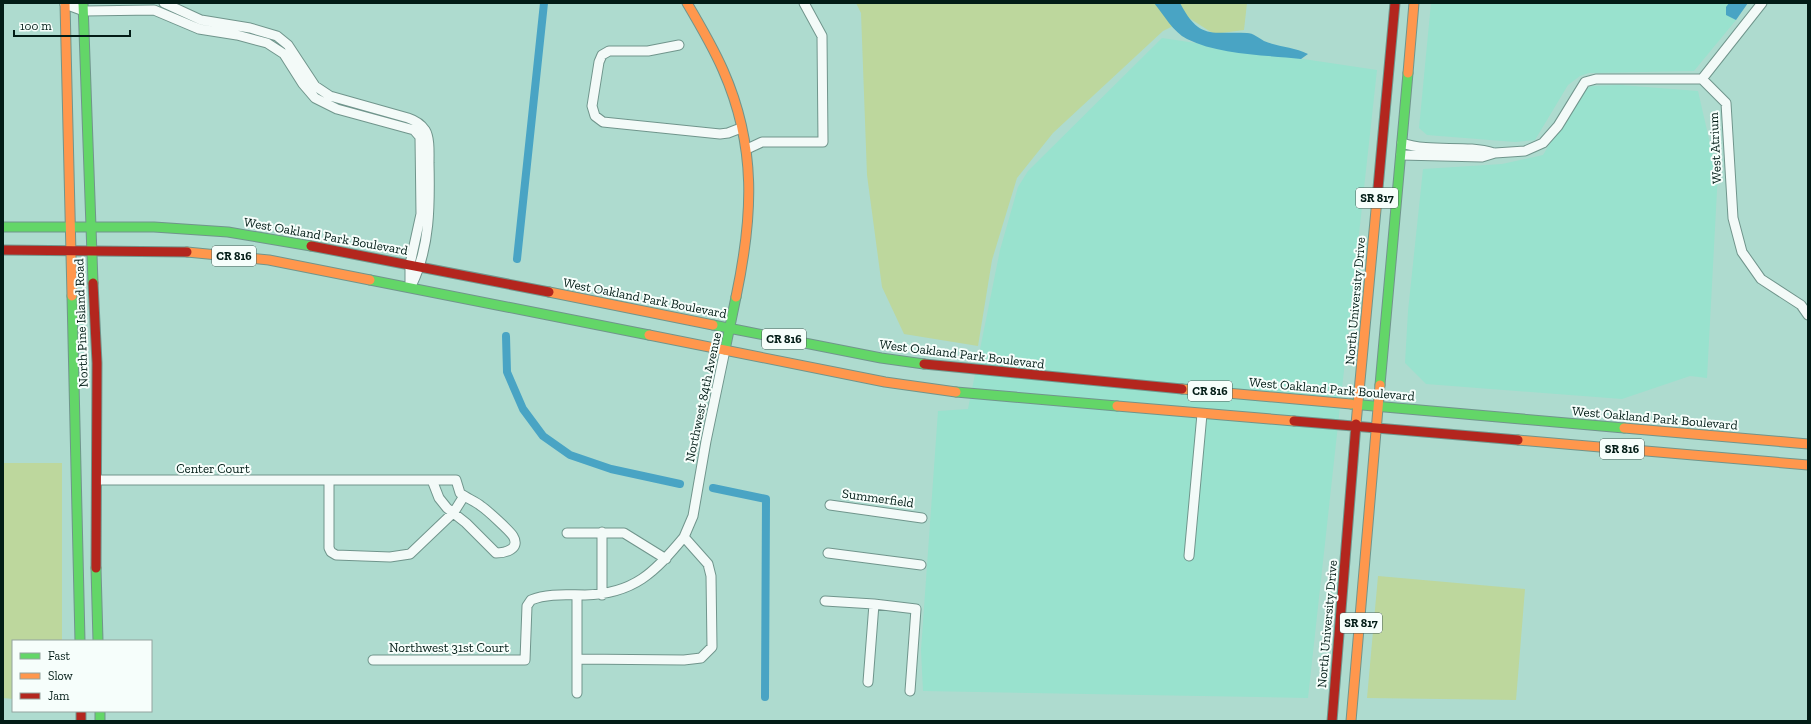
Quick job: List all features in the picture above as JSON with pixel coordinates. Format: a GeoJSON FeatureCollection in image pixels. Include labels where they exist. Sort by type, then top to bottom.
{"type":"FeatureCollection","features":[{"type":"Feature","properties":{"kind":"main road","name":"North Pine Island Road"},"geometry":{"type":"LineString","coordinates":[[67,3],[69,227],[80,640]]}},
{"type":"Feature","properties":{"kind":"main road","name":"Northwest 84th Avenue"},"geometry":{"type":"LineString","coordinates":[[687,3],[711,44],[728,80],[747,149],[750,196],[747,233],[725,350]]}},
{"type":"Feature","properties":{"kind":"main road","name":"North University Drive"},"geometry":{"type":"LineString","coordinates":[[1332,721],[1356,426],[1395,3]]}},
{"type":"Feature","properties":{"kind":"main road","name":"SR 817"},"geometry":{"type":"LineString","coordinates":[[1352,721],[1414,3]]}},
{"type":"Feature","properties":{"kind":"main road","name":"North Pine Island Road"},"geometry":{"type":"LineString","coordinates":[[84,7],[90,227],[97,363],[96,548],[98,640]]}},
{"type":"Feature","properties":{"kind":"main road"},"geometry":{"type":"LineString","coordinates":[[1386,104],[1392,145],[1401,155]]}},
{"type":"Feature","properties":{"kind":"main road"},"geometry":{"type":"LineString","coordinates":[[1382,149],[1390,164],[1398,189]]}},
{"type":"Feature","properties":{"kind":"main road","name":"West Oakland Park Boulevard"},"geometry":{"type":"LineString","coordinates":[[3,227],[154,227],[228,232],[307,244],[881,358],[948,368],[1808,444]]}},
{"type":"Feature","properties":{"kind":"main road","name":"CR 816"},"geometry":{"type":"LineString","coordinates":[[3,250],[91,248],[170,250],[233,256],[298,266],[410,287],[885,382],[932,390],[1356,426]]}},
{"type":"Feature","properties":{"kind":"main road","name":"SR 816"},"geometry":{"type":"LineString","coordinates":[[1356,426],[1808,465]]}},
{"type":"Feature","properties":{"kind":"main road"},"geometry":{"type":"LineString","coordinates":[[1648,451],[1657,441],[1674,433]]}},
{"type":"Feature","properties":{"kind":"street"},"geometry":{"type":"LineString","coordinates":[[67,3],[84,7],[154,10],[200,30],[237,35],[266,43],[284,54],[303,84],[315,98],[337,109],[400,126],[415,125]]}},
{"type":"Feature","properties":{"kind":"street"},"geometry":{"type":"LineString","coordinates":[[164,3],[202,20],[250,28],[277,36],[288,45],[316,86],[330,96],[425,129],[428,137],[430,214],[420,266],[410,287]]}},
{"type":"Feature","properties":{"kind":"street"},"geometry":{"type":"LineString","coordinates":[[747,149],[762,142],[823,142],[822,36],[804,3]]}},
{"type":"Feature","properties":{"kind":"street"},"geometry":{"type":"LineString","coordinates":[[1401,155],[1482,157],[1495,153],[1525,151],[1543,142],[1558,126],[1585,82],[1596,79],[1702,79],[1762,3]]}},
{"type":"Feature","properties":{"kind":"street"},"geometry":{"type":"LineString","coordinates":[[679,45],[648,51],[609,51],[602,55],[599,62],[592,106],[595,116],[603,122],[720,134],[728,133],[741,128]]}},
{"type":"Feature","properties":{"kind":"street","name":"West Atrium"},"geometry":{"type":"LineString","coordinates":[[1702,79],[1726,103],[1732,218],[1742,252],[1761,279],[1801,305],[1808,315]]}},
{"type":"Feature","properties":{"kind":"street"},"geometry":{"type":"LineString","coordinates":[[410,287],[410,264],[421,214],[420,138],[415,125]]}},
{"type":"Feature","properties":{"kind":"street"},"geometry":{"type":"LineString","coordinates":[[1402,143],[1414,147],[1482,149],[1495,153]]}},
{"type":"Feature","properties":{"kind":"street","name":"Northwest 84th Avenue"},"geometry":{"type":"LineString","coordinates":[[525,660],[527,606],[531,600],[549,595],[602,595],[637,583],[658,568],[684,537],[693,516],[706,441],[725,350]]}},
{"type":"Feature","properties":{"kind":"street"},"geometry":{"type":"LineString","coordinates":[[1190,556],[1202,414]]}},
{"type":"Feature","properties":{"kind":"street","name":"Center Court"},"geometry":{"type":"LineString","coordinates":[[97,480],[329,480],[432,480],[456,480],[460,493],[480,505],[514,536],[514,544],[512,549],[506,554],[496,553],[439,498],[432,480]]}},
{"type":"Feature","properties":{"kind":"street"},"geometry":{"type":"LineString","coordinates":[[329,480],[329,548],[331,552],[336,555],[390,557],[410,554],[454,512],[464,496]]}},
{"type":"Feature","properties":{"kind":"street","name":"Summerfield"},"geometry":{"type":"LineString","coordinates":[[830,505],[922,518]]}},
{"type":"Feature","properties":{"kind":"street"},"geometry":{"type":"LineString","coordinates":[[602,532],[602,595]]}},
{"type":"Feature","properties":{"kind":"street"},"geometry":{"type":"LineString","coordinates":[[567,533],[624,533],[666,559]]}},
{"type":"Feature","properties":{"kind":"street"},"geometry":{"type":"LineString","coordinates":[[577,659],[684,660],[701,658],[707,654],[712,647],[711,576],[708,564],[684,537]]}},
{"type":"Feature","properties":{"kind":"street"},"geometry":{"type":"LineString","coordinates":[[828,553],[921,565]]}},
{"type":"Feature","properties":{"kind":"street"},"geometry":{"type":"LineString","coordinates":[[577,595],[577,693]]}},
{"type":"Feature","properties":{"kind":"street"},"geometry":{"type":"LineString","coordinates":[[825,601],[874,604],[916,609],[910,691]]}},
{"type":"Feature","properties":{"kind":"street"},"geometry":{"type":"LineString","coordinates":[[868,682],[874,604]]}},
{"type":"Feature","properties":{"kind":"street","name":"Northwest 31st Court"},"geometry":{"type":"LineString","coordinates":[[373,660],[525,660]]}},
{"type":"Feature","properties":{"kind":"shaded area"},"geometry":{"type":"Polygon","coordinates":[[[856,3],[1247,3],[1244,30],[1214,34],[1189,18],[1163,31],[1053,133],[1017,178],[992,260],[978,346],[904,334],[882,287],[867,175],[861,13],[856,3]]]}},
{"type":"Feature","properties":{"kind":"shaded area"},"geometry":{"type":"Polygon","coordinates":[[[1431,3],[1734,3],[1736,20],[1694,71],[1589,73],[1580,76],[1568,85],[1535,140],[1515,142],[1427,135],[1419,128],[1431,3]]]}},
{"type":"Feature","properties":{"kind":"shaded area"},"geometry":{"type":"Polygon","coordinates":[[[1162,38],[1377,70],[1308,698],[923,691],[921,650],[938,411],[968,409],[1000,250],[1018,187],[1028,171],[1162,38]]]}},
{"type":"Feature","properties":{"kind":"shaded area"},"geometry":{"type":"Polygon","coordinates":[[[1620,85],[1698,91],[1714,161],[1718,172],[1707,378],[1690,376],[1622,399],[1426,384],[1405,363],[1408,311],[1423,169],[1502,164],[1543,155],[1582,90],[1592,86],[1620,85]]]}},
{"type":"Feature","properties":{"kind":"shaded area"},"geometry":{"type":"Polygon","coordinates":[[[3,463],[62,463],[62,640],[12,640],[12,699],[3,698],[3,463]]]}},
{"type":"Feature","properties":{"kind":"shaded area"},"geometry":{"type":"Polygon","coordinates":[[[1378,576],[1525,589],[1516,700],[1367,698],[1378,576]]]}},
{"type":"Feature","properties":{"kind":"water"},"geometry":{"type":"Polygon","coordinates":[[[1154,3],[1180,3],[1194,23],[1201,29],[1208,32],[1249,33],[1269,43],[1308,54],[1301,59],[1243,54],[1200,44],[1187,39],[1177,32],[1154,3]]]}},
{"type":"Feature","properties":{"kind":"water"},"geometry":{"type":"Polygon","coordinates":[[[1729,3],[1748,3],[1736,20],[1726,15],[1726,7],[1729,3]]]}},
{"type":"Feature","properties":{"kind":"waterway"},"geometry":{"type":"LineString","coordinates":[[517,259],[544,3]]}},
{"type":"Feature","properties":{"kind":"waterway"},"geometry":{"type":"LineString","coordinates":[[506,336],[507,372],[523,409],[543,436],[570,455],[611,469],[680,484]]}},
{"type":"Feature","properties":{"kind":"waterway"},"geometry":{"type":"LineString","coordinates":[[713,488],[766,499],[765,697]]}},
{"type":"Feature","properties":{"kind":"traffic: fast"},"geometry":{"type":"LineString","coordinates":[[83,3],[93,283]]}},
{"type":"Feature","properties":{"kind":"traffic: fast"},"geometry":{"type":"LineString","coordinates":[[1380,385],[1408,73]]}},
{"type":"Feature","properties":{"kind":"traffic: fast"},"geometry":{"type":"LineString","coordinates":[[3,227],[154,227],[228,232],[311,246]]}},
{"type":"Feature","properties":{"kind":"traffic: fast"},"geometry":{"type":"LineString","coordinates":[[370,280],[649,335]]}},
{"type":"Feature","properties":{"kind":"traffic: fast"},"geometry":{"type":"LineString","coordinates":[[72,296],[80,640]]}},
{"type":"Feature","properties":{"kind":"traffic: fast"},"geometry":{"type":"LineString","coordinates":[[725,350],[736,297]]}},
{"type":"Feature","properties":{"kind":"traffic: fast"},"geometry":{"type":"LineString","coordinates":[[713,325],[881,358],[924,364]]}},
{"type":"Feature","properties":{"kind":"traffic: fast"},"geometry":{"type":"LineString","coordinates":[[956,392],[1117,406]]}},
{"type":"Feature","properties":{"kind":"traffic: fast"},"geometry":{"type":"LineString","coordinates":[[1351,404],[1624,428]]}},
{"type":"Feature","properties":{"kind":"traffic: fast"},"geometry":{"type":"LineString","coordinates":[[96,568],[98,640]]}},
{"type":"Feature","properties":{"kind":"traffic: fast"},"geometry":{"type":"LineString","coordinates":[[100,712],[100,721]]}},
{"type":"Feature","properties":{"kind":"traffic: slow"},"geometry":{"type":"LineString","coordinates":[[65,3],[72,296]]}},
{"type":"Feature","properties":{"kind":"traffic: slow"},"geometry":{"type":"LineString","coordinates":[[687,3],[711,44],[723,70],[734,99],[742,127],[747,154],[749,182],[746,238],[736,297]]}},
{"type":"Feature","properties":{"kind":"traffic: slow"},"geometry":{"type":"LineString","coordinates":[[1408,73],[1414,3]]}},
{"type":"Feature","properties":{"kind":"traffic: slow"},"geometry":{"type":"LineString","coordinates":[[1356,424],[1377,199]]}},
{"type":"Feature","properties":{"kind":"traffic: slow"},"geometry":{"type":"LineString","coordinates":[[187,252],[269,260],[370,280]]}},
{"type":"Feature","properties":{"kind":"traffic: slow"},"geometry":{"type":"LineString","coordinates":[[549,292],[713,325]]}},
{"type":"Feature","properties":{"kind":"traffic: slow"},"geometry":{"type":"LineString","coordinates":[[649,335],[885,382],[956,392]]}},
{"type":"Feature","properties":{"kind":"traffic: slow"},"geometry":{"type":"LineString","coordinates":[[1351,721],[1380,385]]}},
{"type":"Feature","properties":{"kind":"traffic: slow"},"geometry":{"type":"LineString","coordinates":[[1182,389],[1351,404]]}},
{"type":"Feature","properties":{"kind":"traffic: slow"},"geometry":{"type":"LineString","coordinates":[[1117,406],[1294,421]]}},
{"type":"Feature","properties":{"kind":"traffic: slow"},"geometry":{"type":"LineString","coordinates":[[1624,428],[1808,444]]}},
{"type":"Feature","properties":{"kind":"traffic: slow"},"geometry":{"type":"LineString","coordinates":[[1518,440],[1808,465]]}},
{"type":"Feature","properties":{"kind":"traffic: jam"},"geometry":{"type":"LineString","coordinates":[[1377,199],[1395,3]]}},
{"type":"Feature","properties":{"kind":"traffic: jam"},"geometry":{"type":"LineString","coordinates":[[311,246],[549,292]]}},
{"type":"Feature","properties":{"kind":"traffic: jam"},"geometry":{"type":"LineString","coordinates":[[3,250],[187,252]]}},
{"type":"Feature","properties":{"kind":"traffic: jam"},"geometry":{"type":"LineString","coordinates":[[93,283],[97,363],[96,568]]}},
{"type":"Feature","properties":{"kind":"traffic: jam"},"geometry":{"type":"LineString","coordinates":[[924,364],[1182,389]]}},
{"type":"Feature","properties":{"kind":"traffic: jam"},"geometry":{"type":"LineString","coordinates":[[1294,421],[1518,440]]}},
{"type":"Feature","properties":{"kind":"traffic: jam"},"geometry":{"type":"LineString","coordinates":[[1332,721],[1356,424]]}},
{"type":"Feature","properties":{"kind":"traffic: jam"},"geometry":{"type":"LineString","coordinates":[[81,712],[81,721]]}}]}
